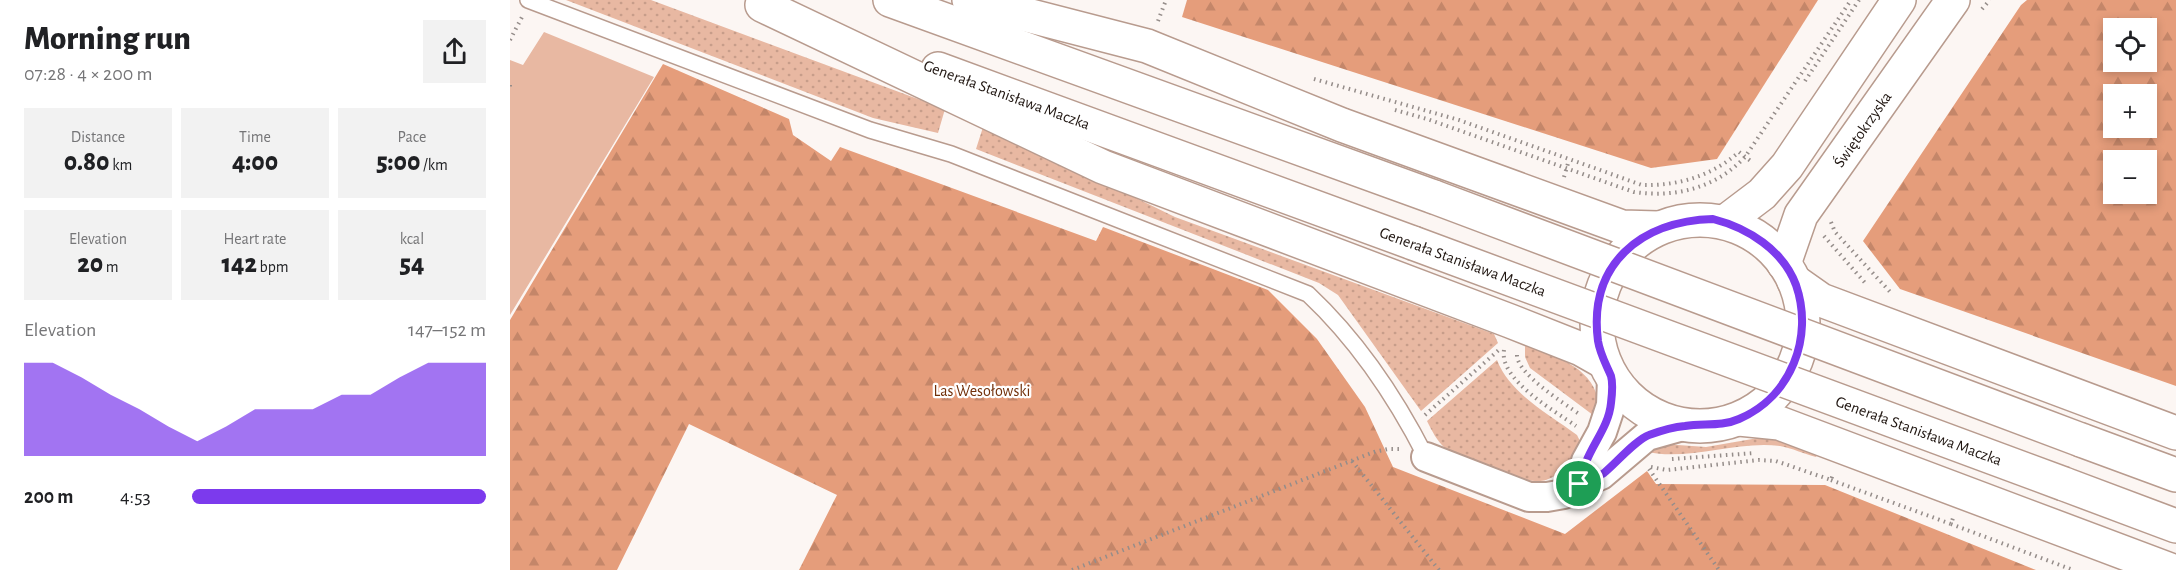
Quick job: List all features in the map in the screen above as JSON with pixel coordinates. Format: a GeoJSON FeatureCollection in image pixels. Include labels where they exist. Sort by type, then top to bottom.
{"type":"FeatureCollection","features":[{"type":"Feature","properties":{"kind":"main road"},"geometry":{"type":"LineString","coordinates":[[890,0],[1434,197],[2176,475]]}},
{"type":"Feature","properties":{"kind":"main road"},"geometry":{"type":"LineString","coordinates":[[969,0],[1148,46],[1342,125],[1622,227],[1658,228],[1690,220],[1713,219],[1755,236],[1774,251],[1789,273],[1799,295],[1803,321],[1796,362],[1786,380],[1767,402],[1739,419],[1717,425],[1686,426],[1659,418],[1627,397],[1608,370],[1598,343],[1596,318],[1602,287],[1612,268],[1625,252],[1639,239],[1658,228]]}},
{"type":"Feature","properties":{"kind":"main road"},"geometry":{"type":"LineString","coordinates":[[1725,222],[1762,194],[1787,166],[1899,0]]}},
{"type":"Feature","properties":{"kind":"main road","name":"Świętokrzyska"},"geometry":{"type":"LineString","coordinates":[[1789,273],[1802,215],[1953,0]]}},
{"type":"Feature","properties":{"kind":"main road"},"geometry":{"type":"LineString","coordinates":[[755,2],[1103,168],[1581,349],[1608,370]]}},
{"type":"Feature","properties":{"kind":"main road","name":"Generała Stanisława Maczka"},"geometry":{"type":"LineString","coordinates":[[755,2],[2176,526]]}},
{"type":"Feature","properties":{"kind":"main road"},"geometry":{"type":"LineString","coordinates":[[1789,273],[1821,300],[2176,433]]}},
{"type":"Feature","properties":{"kind":"main road"},"geometry":{"type":"LineString","coordinates":[[1739,419],[1779,423],[2170,570]]}},
{"type":"Feature","properties":{"kind":"street"},"geometry":{"type":"LineString","coordinates":[[1579,484],[1586,461],[1602,432],[1611,405],[1608,370]]}},
{"type":"Feature","properties":{"kind":"street"},"geometry":{"type":"LineString","coordinates":[[1426,457],[1529,497],[1564,494],[1579,484],[1601,475],[1647,436],[1686,426]]}},
{"type":"Feature","properties":{"kind":"lane"},"geometry":{"type":"LineString","coordinates":[[528,0],[870,130],[951,154],[1258,272],[1308,294],[1328,312],[1393,396],[1412,427],[1426,457]]}},
{"type":"Feature","properties":{"kind":"path"},"geometry":{"type":"LineString","coordinates":[[1427,119],[1634,192],[1662,194],[1714,182],[1735,168],[1745,157],[1851,0]]}},
{"type":"Feature","properties":{"kind":"path"},"geometry":{"type":"LineString","coordinates":[[1151,20],[1168,26]]}},
{"type":"Feature","properties":{"kind":"path"},"geometry":{"type":"LineString","coordinates":[[1313,79],[1459,120],[1642,185],[1660,186],[1702,176],[1713,172],[1739,153],[1745,157]]}},
{"type":"Feature","properties":{"kind":"path"},"geometry":{"type":"LineString","coordinates":[[1412,427],[1505,344]]}},
{"type":"Feature","properties":{"kind":"path"},"geometry":{"type":"LineString","coordinates":[[1072,570],[1374,452],[1402,449],[1426,457]]}},
{"type":"Feature","properties":{"kind":"path"},"geometry":{"type":"LineString","coordinates":[[1352,461],[1440,570]]}},
{"type":"Feature","properties":{"kind":"path"},"geometry":{"type":"LineString","coordinates":[[1648,467],[1719,570]]}},
{"type":"Feature","properties":{"kind":"path"},"geometry":{"type":"LineString","coordinates":[[1951,524],[2073,570]]}},
{"type":"Feature","properties":{"kind":"shaded area"},"geometry":{"type":"Polygon","coordinates":[[[566,0],[651,0],[945,109],[938,133],[873,118],[566,0]]]}},
{"type":"Feature","properties":{"kind":"shaded area"},"geometry":{"type":"Polygon","coordinates":[[[544,32],[654,77],[510,315],[510,60],[523,65],[544,32]]]}},
{"type":"Feature","properties":{"kind":"shaded area"},"geometry":{"type":"Polygon","coordinates":[[[984,124],[1175,217],[1494,334],[1498,343],[1421,411],[1338,295],[1319,283],[976,149],[984,124]]]}},
{"type":"Feature","properties":{"kind":"shaded area"},"geometry":{"type":"Polygon","coordinates":[[[1525,345],[1569,363],[1587,378],[1594,387],[1598,399],[1597,418],[1530,368],[1525,357],[1525,345]]]}},
{"type":"Feature","properties":{"kind":"shaded area"},"geometry":{"type":"Polygon","coordinates":[[[1497,360],[1511,383],[1521,393],[1577,435],[1582,445],[1567,466],[1546,480],[1525,480],[1465,459],[1442,445],[1427,421],[1497,360]]]}},
{"type":"Feature","properties":{"kind":"shaded area"},"geometry":{"type":"Polygon","coordinates":[[[1770,438],[1818,453],[1816,457],[1780,446],[1764,445],[1680,454],[1648,452],[1664,444],[1706,447],[1770,438]]]}},
{"type":"Feature","properties":{"kind":"green space"},"geometry":{"type":"Polygon","coordinates":[[[1187,0],[1818,0],[1717,159],[1651,168],[1182,17],[1187,0]]]}},
{"type":"Feature","properties":{"kind":"green space"},"geometry":{"type":"Polygon","coordinates":[[[2027,0],[2176,0],[2176,386],[1900,289],[1863,241],[2021,5],[2027,0]]]}},
{"type":"Feature","properties":{"kind":"green space","name":"Las Wesołowski"},"geometry":{"type":"Polygon","coordinates":[[[663,64],[789,119],[793,135],[831,161],[840,147],[1096,241],[1103,227],[1268,290],[1317,339],[1365,407],[1393,467],[1565,534],[1647,471],[1656,484],[1825,485],[2036,570],[799,570],[837,495],[689,424],[617,570],[510,570],[510,320],[663,64]]]}},
{"type":"Feature","properties":{"kind":"route"},"geometry":{"type":"LineString","coordinates":[[1713,219],[1755,236],[1774,251],[1784,264],[1799,295],[1803,321],[1796,362],[1786,380],[1767,402],[1739,419],[1712,426],[1686,426],[1647,436],[1601,475],[1579,484],[1586,461],[1602,432],[1611,405],[1612,378],[1598,343],[1596,318],[1602,287],[1612,268],[1639,239],[1658,228],[1690,220],[1713,219]]}}]}
